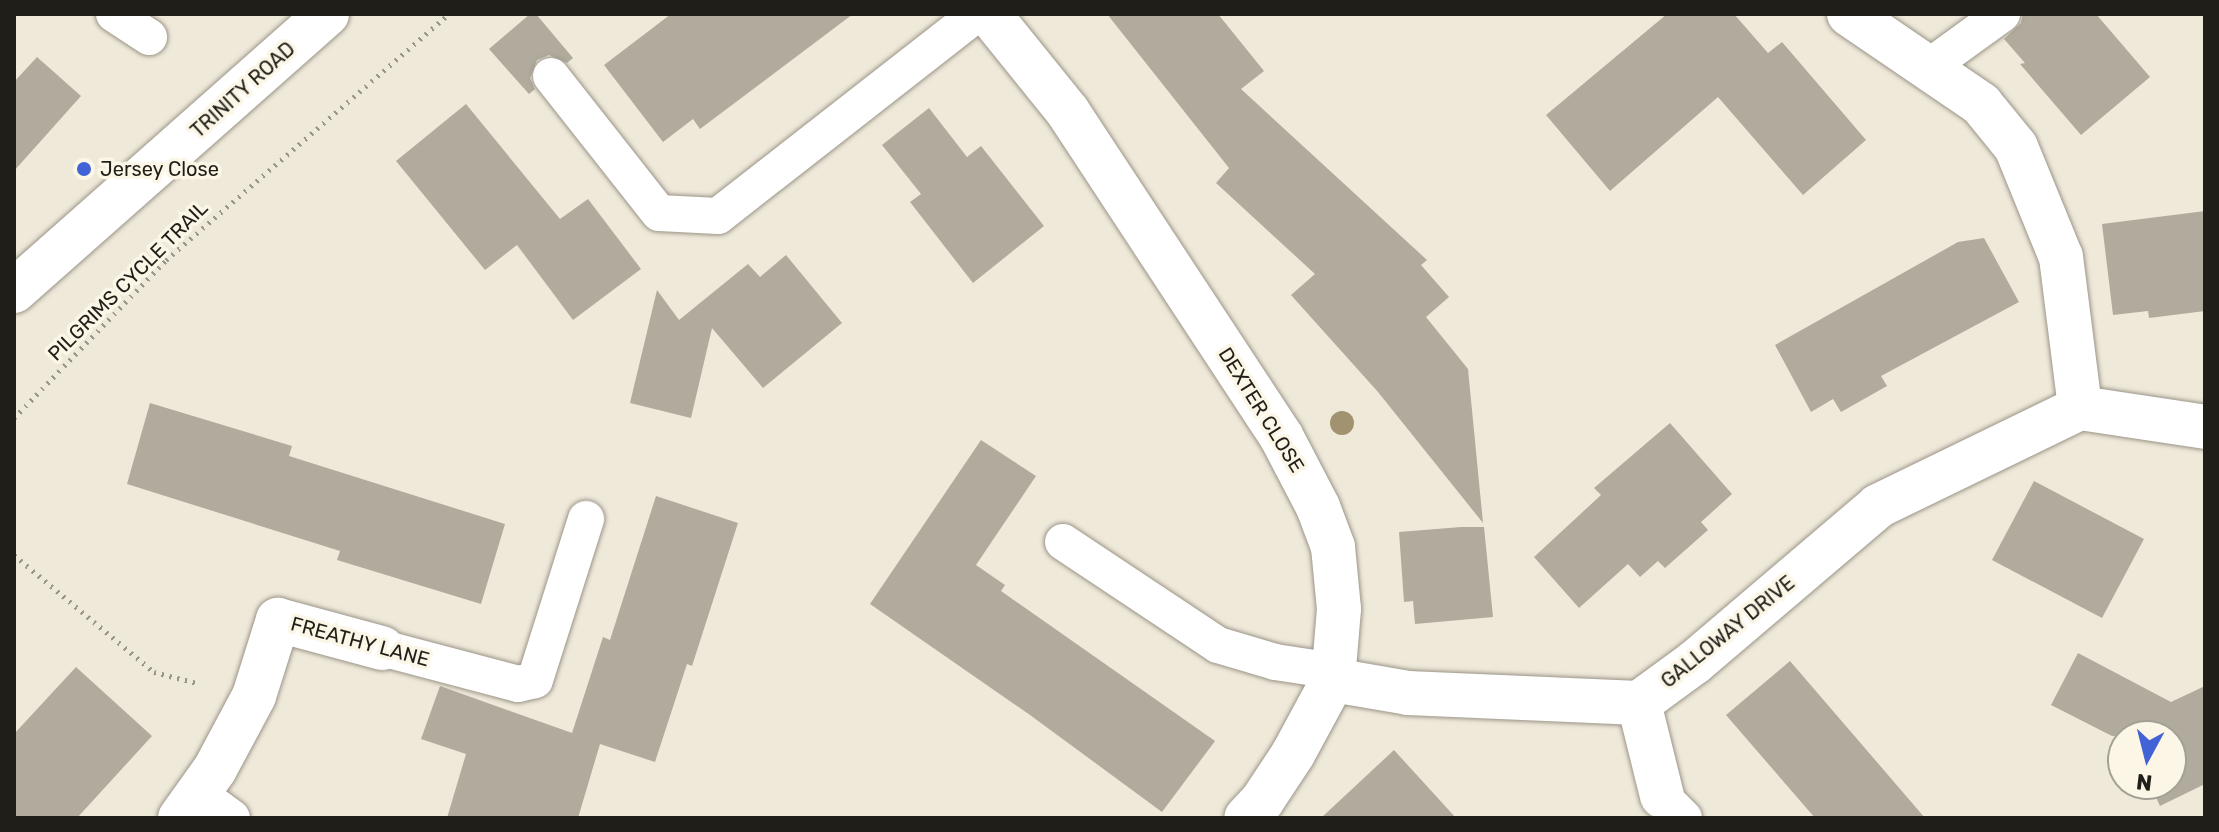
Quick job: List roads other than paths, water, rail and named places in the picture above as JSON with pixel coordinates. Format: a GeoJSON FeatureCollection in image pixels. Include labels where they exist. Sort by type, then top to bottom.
{"type":"FeatureCollection","features":[{"type":"Feature","properties":{"kind":"street","name":"TRINITY ROAD"},"geometry":{"type":"LineString","coordinates":[[14,291],[327,14]]}},
{"type":"Feature","properties":{"kind":"street"},"geometry":{"type":"LineString","coordinates":[[1849,14],[1981,104],[2016,147],[2061,257],[2080,408],[2205,427]]}},
{"type":"Feature","properties":{"kind":"street","name":"DEXTER CLOSE"},"geometry":{"type":"LineString","coordinates":[[1001,20],[1068,112],[1287,447],[1333,547],[1339,609],[1334,676],[1293,754],[1262,801],[1246,818]]}},
{"type":"Feature","properties":{"kind":"street","name":"GALLOWAY DRIVE"},"geometry":{"type":"LineString","coordinates":[[1639,703],[1695,662],[1878,506],[2080,408]]}},
{"type":"Feature","properties":{"kind":"street","name":"FREATHY LANE"},"geometry":{"type":"LineString","coordinates":[[189,805],[254,696],[278,620],[382,648]]}},
{"type":"Feature","properties":{"kind":"street"},"geometry":{"type":"LineString","coordinates":[[1334,676],[1408,693],[1639,703],[1673,807]]}},
{"type":"Feature","properties":{"kind":"lane"},"geometry":{"type":"LineString","coordinates":[[114,14],[149,37]]}},
{"type":"Feature","properties":{"kind":"lane"},"geometry":{"type":"LineString","coordinates":[[1926,69],[2002,14]]}},
{"type":"Feature","properties":{"kind":"lane"},"geometry":{"type":"LineString","coordinates":[[551,76],[659,213],[718,216],[1001,20]]}},
{"type":"Feature","properties":{"kind":"lane","name":"FREATHY LANE"},"geometry":{"type":"LineString","coordinates":[[382,648],[518,684],[535,680],[586,519]]}},
{"type":"Feature","properties":{"kind":"lane"},"geometry":{"type":"LineString","coordinates":[[1063,542],[1218,645],[1334,676]]}},
{"type":"Feature","properties":{"kind":"lane"},"geometry":{"type":"LineString","coordinates":[[189,805],[232,818]]}},
{"type":"Feature","properties":{"kind":"place","name":"Jersey Close"},"geometry":{"type":"Point","coordinates":[84,169]}}]}
